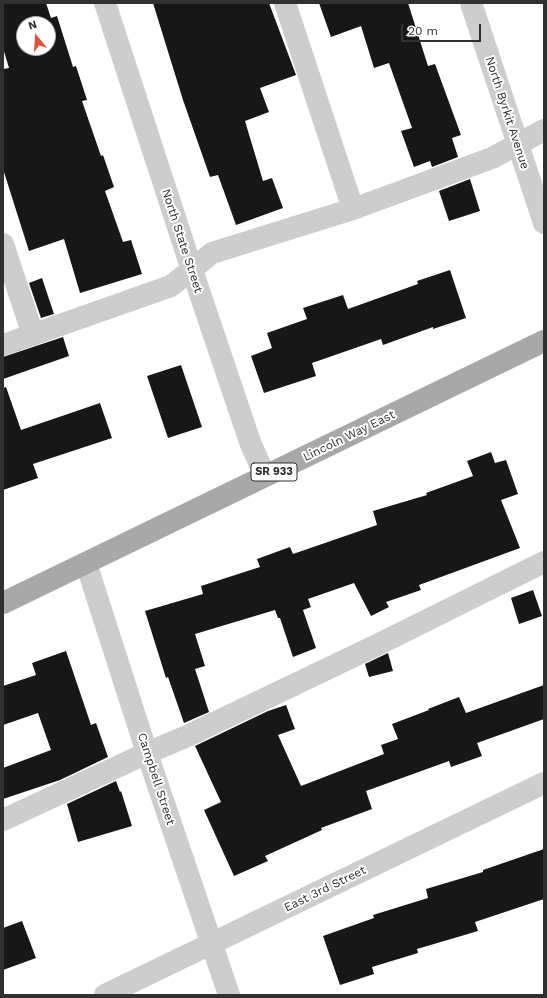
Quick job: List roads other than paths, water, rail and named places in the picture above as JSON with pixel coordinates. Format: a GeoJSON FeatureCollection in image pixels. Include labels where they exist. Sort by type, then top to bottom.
{"type":"FeatureCollection","features":[{"type":"Feature","properties":{"kind":"main road","name":"Lincoln Way East"},"geometry":{"type":"LineString","coordinates":[[3,603],[544,341]]}},
{"type":"Feature","properties":{"kind":"street","name":"North State Street"},"geometry":{"type":"LineString","coordinates":[[105,3],[250,442],[265,476]]}},
{"type":"Feature","properties":{"kind":"street"},"geometry":{"type":"LineString","coordinates":[[285,3],[353,209]]}},
{"type":"Feature","properties":{"kind":"street","name":"North Byrkit Avenue"},"geometry":{"type":"LineString","coordinates":[[471,3],[544,223]]}},
{"type":"Feature","properties":{"kind":"street"},"geometry":{"type":"LineString","coordinates":[[3,345],[171,286],[212,253],[353,209],[492,158],[544,130]]}},
{"type":"Feature","properties":{"kind":"street"},"geometry":{"type":"LineString","coordinates":[[3,244],[33,335]]}},
{"type":"Feature","properties":{"kind":"street"},"geometry":{"type":"LineString","coordinates":[[3,820],[147,753],[185,737],[377,645],[544,562]]}},
{"type":"Feature","properties":{"kind":"street","name":"Campbell Street"},"geometry":{"type":"LineString","coordinates":[[86,563],[147,753],[229,995]]}},
{"type":"Feature","properties":{"kind":"street","name":"East 3rd Street"},"geometry":{"type":"LineString","coordinates":[[105,995],[544,783]]}}]}
